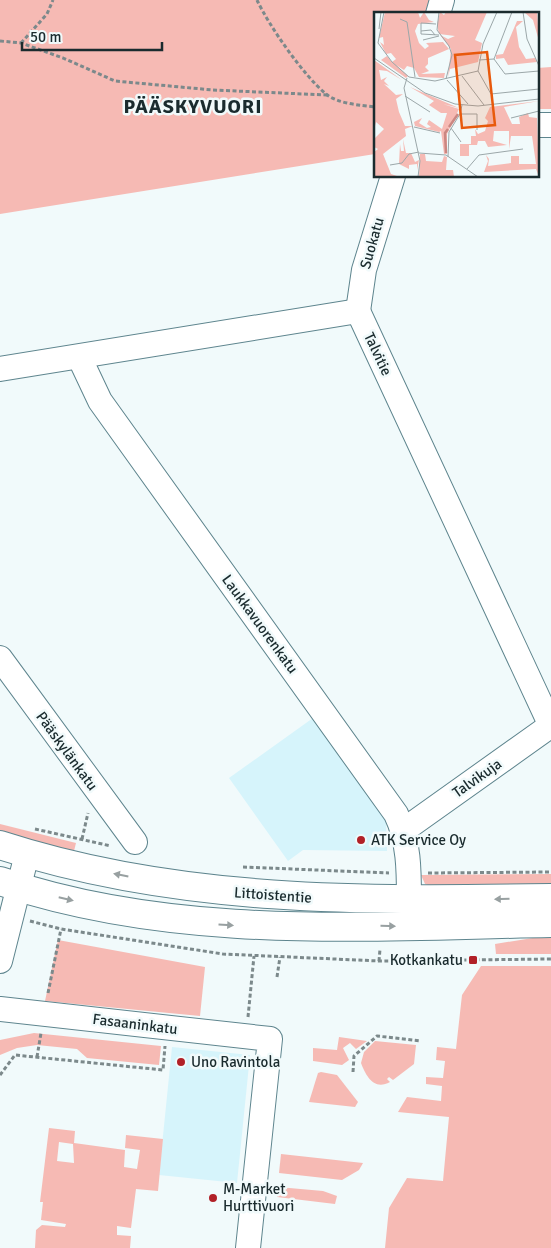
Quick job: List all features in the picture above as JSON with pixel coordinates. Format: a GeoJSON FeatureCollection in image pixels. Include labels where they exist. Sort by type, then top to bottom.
{"type":"FeatureCollection","features":[{"type":"Feature","properties":{"kind":"main road","name":"Littoistentie"},"geometry":{"type":"LineString","coordinates":[[0,846],[89,869],[188,886],[307,898],[409,887],[551,898]]}},
{"type":"Feature","properties":{"kind":"main road","name":"Littoistentie"},"geometry":{"type":"LineString","coordinates":[[9,884],[69,900],[150,915],[216,924],[256,926],[417,926],[551,923]]}},
{"type":"Feature","properties":{"kind":"street"},"geometry":{"type":"LineString","coordinates":[[538,125],[551,125]]}},
{"type":"Feature","properties":{"kind":"street","name":"Suokatu"},"geometry":{"type":"LineString","coordinates":[[358,311],[364,270],[391,178]]}},
{"type":"Feature","properties":{"kind":"street"},"geometry":{"type":"LineString","coordinates":[[0,369],[358,311]]}},
{"type":"Feature","properties":{"kind":"street","name":"Talvitie"},"geometry":{"type":"LineString","coordinates":[[358,311],[551,726]]}},
{"type":"Feature","properties":{"kind":"street","name":"Laukkavuorenkatu"},"geometry":{"type":"LineString","coordinates":[[82,357],[83,365],[100,401],[396,814],[404,830],[409,887]]}},
{"type":"Feature","properties":{"kind":"street","name":"Pääskylänkatu"},"geometry":{"type":"LineString","coordinates":[[0,658],[127,845]]}},
{"type":"Feature","properties":{"kind":"street","name":"Talvikuja"},"geometry":{"type":"LineString","coordinates":[[404,830],[551,726]]}},
{"type":"Feature","properties":{"kind":"street"},"geometry":{"type":"LineString","coordinates":[[0,961],[9,884],[27,854]]}},
{"type":"Feature","properties":{"kind":"street","name":"Fasaaninkatu"},"geometry":{"type":"LineString","coordinates":[[0,1009],[270,1039],[248,1248]]}},
{"type":"Feature","properties":{"kind":"path"},"geometry":{"type":"LineString","coordinates":[[21,43],[47,14],[52,0]]}},
{"type":"Feature","properties":{"kind":"path"},"geometry":{"type":"LineString","coordinates":[[257,0],[286,48],[327,95]]}},
{"type":"Feature","properties":{"kind":"path"},"geometry":{"type":"LineString","coordinates":[[0,41],[21,43],[63,58],[115,81],[213,90],[327,95],[348,103],[374,107]]}},
{"type":"Feature","properties":{"kind":"path"},"geometry":{"type":"LineString","coordinates":[[26,827],[127,845]]}},
{"type":"Feature","properties":{"kind":"path"},"geometry":{"type":"LineString","coordinates":[[241,866],[409,887],[551,872]]}},
{"type":"Feature","properties":{"kind":"path"},"geometry":{"type":"LineString","coordinates":[[45,925],[223,954],[380,961],[551,959]]}},
{"type":"Feature","properties":{"kind":"path"},"geometry":{"type":"LineString","coordinates":[[47,999],[61,929]]}},
{"type":"Feature","properties":{"kind":"path"},"geometry":{"type":"LineString","coordinates":[[247,1025],[254,956]]}},
{"type":"Feature","properties":{"kind":"path"},"geometry":{"type":"LineString","coordinates":[[277,977],[280,957]]}},
{"type":"Feature","properties":{"kind":"path"},"geometry":{"type":"LineString","coordinates":[[38,1057],[41,1030]]}},
{"type":"Feature","properties":{"kind":"path"},"geometry":{"type":"LineString","coordinates":[[353,1072],[354,1056],[377,1036],[422,1040]]}},
{"type":"Feature","properties":{"kind":"path"},"geometry":{"type":"LineString","coordinates":[[0,1074],[15,1055],[163,1070],[165,1042]]}},
{"type":"Feature","properties":{"kind":"shaded area"},"geometry":{"type":"Polygon","coordinates":[[[0,0],[431,0],[428,12],[374,12],[374,154],[0,214],[0,0]]]}},
{"type":"Feature","properties":{"kind":"shaded area"},"geometry":{"type":"Polygon","coordinates":[[[551,67],[551,109],[538,109],[538,68],[551,67]]]}},
{"type":"Feature","properties":{"kind":"shaded area"},"geometry":{"type":"Polygon","coordinates":[[[313,718],[386,820],[387,851],[303,850],[288,861],[229,778],[313,718]]]}},
{"type":"Feature","properties":{"kind":"shaded area"},"geometry":{"type":"Polygon","coordinates":[[[0,824],[76,843],[73,855],[0,836],[0,824]]]}},
{"type":"Feature","properties":{"kind":"shaded area"},"geometry":{"type":"Polygon","coordinates":[[[551,874],[551,886],[434,887],[425,884],[421,875],[551,874]]]}},
{"type":"Feature","properties":{"kind":"shaded area"},"geometry":{"type":"Polygon","coordinates":[[[551,935],[551,954],[496,954],[495,944],[551,935]]]}},
{"type":"Feature","properties":{"kind":"shaded area"},"geometry":{"type":"Polygon","coordinates":[[[58,940],[205,967],[200,1016],[45,1001],[58,940]]]}},
{"type":"Feature","properties":{"kind":"shaded area"},"geometry":{"type":"Polygon","coordinates":[[[481,966],[551,966],[551,1248],[385,1248],[389,1208],[407,1178],[443,1181],[449,1117],[398,1112],[407,1097],[441,1101],[442,1086],[426,1084],[426,1077],[443,1078],[445,1061],[436,1060],[437,1047],[456,1049],[462,995],[481,966]]]}},
{"type":"Feature","properties":{"kind":"shaded area"},"geometry":{"type":"Polygon","coordinates":[[[34,1033],[161,1046],[159,1065],[87,1058],[77,1049],[37,1045],[17,1048],[0,1055],[0,1040],[34,1033]]]}},
{"type":"Feature","properties":{"kind":"shaded area"},"geometry":{"type":"Polygon","coordinates":[[[339,1037],[367,1041],[356,1049],[350,1043],[343,1048],[349,1060],[342,1065],[313,1061],[313,1048],[337,1050],[339,1037]]]}},
{"type":"Feature","properties":{"kind":"shaded area"},"geometry":{"type":"Polygon","coordinates":[[[375,1041],[416,1045],[414,1064],[393,1080],[389,1077],[387,1079],[390,1082],[379,1085],[371,1081],[361,1063],[364,1052],[375,1041]]]}},
{"type":"Feature","properties":{"kind":"shaded area"},"geometry":{"type":"Polygon","coordinates":[[[172,1047],[250,1055],[237,1183],[159,1175],[172,1047]]]}},
{"type":"Feature","properties":{"kind":"shaded area"},"geometry":{"type":"Polygon","coordinates":[[[318,1073],[337,1075],[358,1102],[355,1107],[309,1102],[318,1073]]]}},
{"type":"Feature","properties":{"kind":"shaded area"},"geometry":{"type":"Polygon","coordinates":[[[49,1128],[75,1131],[74,1143],[125,1150],[124,1167],[137,1169],[140,1150],[125,1148],[126,1135],[163,1139],[158,1191],[136,1189],[131,1228],[117,1226],[117,1235],[131,1236],[130,1248],[35,1248],[36,1230],[42,1225],[65,1227],[66,1224],[41,1220],[43,1202],[40,1202],[49,1128]],[[59,1142],[57,1161],[74,1163],[73,1144],[59,1142]]]}},
{"type":"Feature","properties":{"kind":"shaded area"},"geometry":{"type":"Polygon","coordinates":[[[281,1154],[363,1163],[359,1170],[342,1180],[279,1173],[281,1154]]]}},
{"type":"Feature","properties":{"kind":"shaded area"},"geometry":{"type":"Polygon","coordinates":[[[278,1187],[323,1191],[337,1196],[335,1204],[277,1197],[278,1187]]]}},
{"type":"Feature","properties":{"kind":"place","name":"ATK Service Oy"},"geometry":{"type":"Point","coordinates":[361,840]}},
{"type":"Feature","properties":{"kind":"place","name":"Kotkankatu"},"geometry":{"type":"Point","coordinates":[473,960]}},
{"type":"Feature","properties":{"kind":"place","name":"Uno Ravintola"},"geometry":{"type":"Point","coordinates":[181,1062]}},
{"type":"Feature","properties":{"kind":"place","name":"M-Market Hurttivuori"},"geometry":{"type":"Point","coordinates":[213,1198]}},
{"type":"Feature","properties":{"kind":"district","name":"PÄÄSKYVUORI"},"geometry":{"type":"Point","coordinates":[193,106]}}]}
